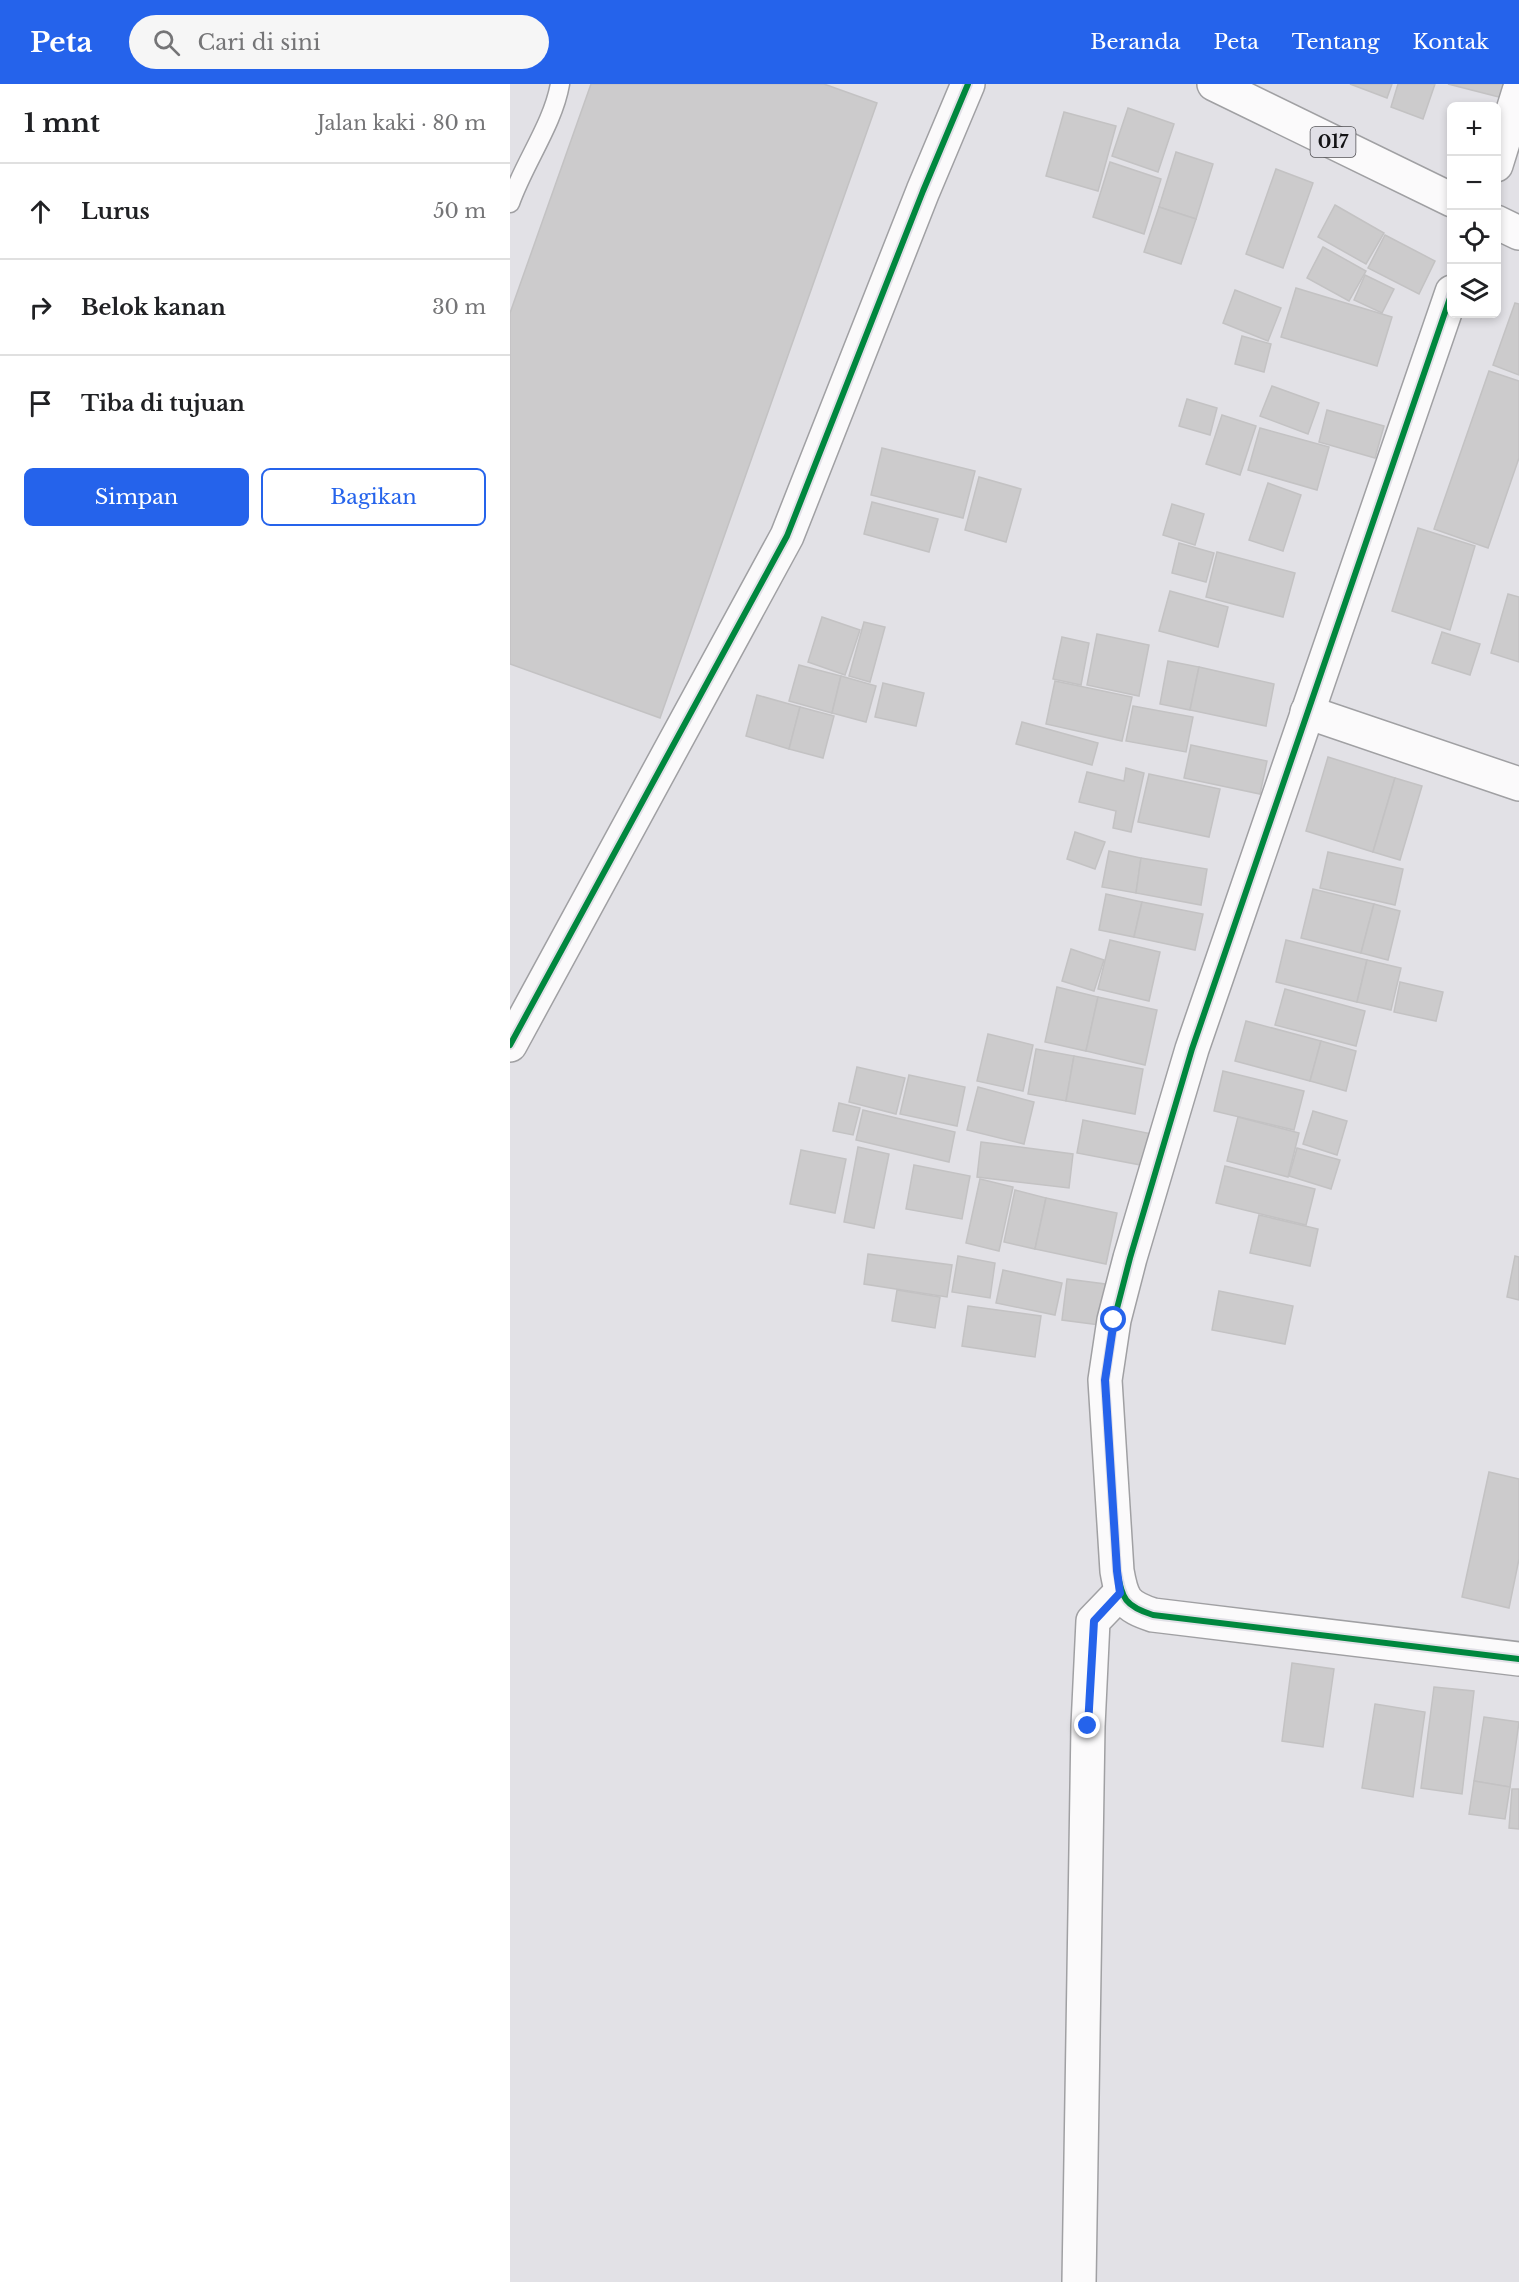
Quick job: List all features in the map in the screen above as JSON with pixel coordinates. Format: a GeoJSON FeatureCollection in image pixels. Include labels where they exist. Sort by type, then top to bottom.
{"type":"FeatureCollection","features":[{"type":"Feature","properties":{"kind":"street"},"geometry":{"type":"LineString","coordinates":[[510,1045],[787,536],[923,191],[968,84]]}},
{"type":"Feature","properties":{"kind":"street","name":"017"},"geometry":{"type":"LineString","coordinates":[[1214,84],[1447,198]]}},
{"type":"Feature","properties":{"kind":"street"},"geometry":{"type":"LineString","coordinates":[[1500,156],[1519,91]]}},
{"type":"Feature","properties":{"kind":"street"},"geometry":{"type":"LineString","coordinates":[[1501,224],[1519,232]]}},
{"type":"Feature","properties":{"kind":"street"},"geometry":{"type":"LineString","coordinates":[[1447,306],[1192,1048],[1130,1258],[1114,1320],[1105,1380],[1117,1571],[1120,1593],[1132,1608],[1153,1615],[1519,1659]]}},
{"type":"Feature","properties":{"kind":"street"},"geometry":{"type":"LineString","coordinates":[[1307,712],[1519,784]]}},
{"type":"Feature","properties":{"kind":"street"},"geometry":{"type":"LineString","coordinates":[[1079,2282],[1088,1738],[1094,1621],[1120,1593]]}},
{"type":"Feature","properties":{"kind":"lane"},"geometry":{"type":"LineString","coordinates":[[510,203],[516,185],[557,100],[560,84]]}},
{"type":"Feature","properties":{"kind":"building"},"geometry":{"type":"Polygon","coordinates":[[[591,84],[824,84],[877,103],[660,718],[510,664],[510,313],[591,84]]]}},
{"type":"Feature","properties":{"kind":"building"},"geometry":{"type":"Polygon","coordinates":[[[1350,84],[1392,84],[1387,98],[1350,84]]]}},
{"type":"Feature","properties":{"kind":"building"},"geometry":{"type":"Polygon","coordinates":[[[1398,84],[1435,84],[1423,119],[1391,107],[1398,84]]]}},
{"type":"Feature","properties":{"kind":"building"},"geometry":{"type":"Polygon","coordinates":[[[1448,84],[1506,84],[1503,98],[1448,84]]]}},
{"type":"Feature","properties":{"kind":"building"},"geometry":{"type":"Polygon","coordinates":[[[1128,108],[1174,124],[1158,172],[1112,156],[1128,108]]]}},
{"type":"Feature","properties":{"kind":"building"},"geometry":{"type":"Polygon","coordinates":[[[1064,112],[1116,126],[1098,191],[1046,176],[1064,112]]]}},
{"type":"Feature","properties":{"kind":"building"},"geometry":{"type":"Polygon","coordinates":[[[1176,152],[1213,164],[1196,219],[1159,207],[1176,152]]]}},
{"type":"Feature","properties":{"kind":"building"},"geometry":{"type":"Polygon","coordinates":[[[1110,162],[1161,179],[1144,234],[1093,217],[1110,162]]]}},
{"type":"Feature","properties":{"kind":"building"},"geometry":{"type":"Polygon","coordinates":[[[1276,169],[1313,183],[1283,268],[1246,254],[1276,169]]]}},
{"type":"Feature","properties":{"kind":"building"},"geometry":{"type":"Polygon","coordinates":[[[1335,205],[1384,233],[1366,264],[1318,237],[1335,205]]]}},
{"type":"Feature","properties":{"kind":"building"},"geometry":{"type":"Polygon","coordinates":[[[1159,207],[1196,219],[1181,264],[1144,252],[1159,207]]]}},
{"type":"Feature","properties":{"kind":"building"},"geometry":{"type":"Polygon","coordinates":[[[1385,235],[1435,261],[1419,294],[1368,268],[1385,235]]]}},
{"type":"Feature","properties":{"kind":"building"},"geometry":{"type":"Polygon","coordinates":[[[1323,247],[1366,271],[1349,301],[1307,278],[1323,247]]]}},
{"type":"Feature","properties":{"kind":"building"},"geometry":{"type":"Polygon","coordinates":[[[1365,275],[1394,289],[1382,313],[1354,300],[1365,275]]]}},
{"type":"Feature","properties":{"kind":"building"},"geometry":{"type":"Polygon","coordinates":[[[1296,288],[1392,317],[1377,366],[1281,337],[1296,288]]]}},
{"type":"Feature","properties":{"kind":"building"},"geometry":{"type":"Polygon","coordinates":[[[1235,290],[1281,308],[1268,341],[1223,323],[1235,290]]]}},
{"type":"Feature","properties":{"kind":"building"},"geometry":{"type":"Polygon","coordinates":[[[1515,303],[1519,304],[1519,375],[1493,365],[1515,303]]]}},
{"type":"Feature","properties":{"kind":"building"},"geometry":{"type":"Polygon","coordinates":[[[1242,336],[1271,344],[1264,372],[1235,364],[1242,336]]]}},
{"type":"Feature","properties":{"kind":"building"},"geometry":{"type":"Polygon","coordinates":[[[1489,371],[1519,381],[1519,458],[1488,548],[1434,529],[1489,371]]]}},
{"type":"Feature","properties":{"kind":"building"},"geometry":{"type":"Polygon","coordinates":[[[1272,386],[1319,403],[1308,434],[1260,416],[1272,386]]]}},
{"type":"Feature","properties":{"kind":"building"},"geometry":{"type":"Polygon","coordinates":[[[1187,399],[1217,408],[1210,435],[1179,426],[1187,399]]]}},
{"type":"Feature","properties":{"kind":"building"},"geometry":{"type":"Polygon","coordinates":[[[1327,410],[1384,426],[1375,458],[1319,442],[1327,410]]]}},
{"type":"Feature","properties":{"kind":"building"},"geometry":{"type":"Polygon","coordinates":[[[1222,415],[1256,426],[1240,475],[1206,464],[1222,415]]]}},
{"type":"Feature","properties":{"kind":"building"},"geometry":{"type":"Polygon","coordinates":[[[1260,428],[1329,447],[1317,490],[1248,470],[1260,428]]]}},
{"type":"Feature","properties":{"kind":"building"},"geometry":{"type":"Polygon","coordinates":[[[882,448],[975,471],[963,518],[871,495],[882,448]]]}},
{"type":"Feature","properties":{"kind":"building"},"geometry":{"type":"Polygon","coordinates":[[[979,477],[1021,489],[1006,542],[965,530],[979,477]]]}},
{"type":"Feature","properties":{"kind":"building"},"geometry":{"type":"Polygon","coordinates":[[[1268,483],[1301,495],[1283,551],[1249,540],[1268,483]]]}},
{"type":"Feature","properties":{"kind":"building"},"geometry":{"type":"Polygon","coordinates":[[[872,502],[938,519],[929,552],[864,534],[872,502]]]}},
{"type":"Feature","properties":{"kind":"building"},"geometry":{"type":"Polygon","coordinates":[[[1172,504],[1204,514],[1195,545],[1163,535],[1172,504]]]}},
{"type":"Feature","properties":{"kind":"building"},"geometry":{"type":"Polygon","coordinates":[[[1418,528],[1475,546],[1450,630],[1392,611],[1418,528]]]}},
{"type":"Feature","properties":{"kind":"building"},"geometry":{"type":"Polygon","coordinates":[[[1179,543],[1214,553],[1206,582],[1172,573],[1179,543]]]}},
{"type":"Feature","properties":{"kind":"building"},"geometry":{"type":"Polygon","coordinates":[[[1217,552],[1295,573],[1283,617],[1206,597],[1217,552]]]}},
{"type":"Feature","properties":{"kind":"building"},"geometry":{"type":"Polygon","coordinates":[[[1170,591],[1228,607],[1218,647],[1159,631],[1170,591]]]}},
{"type":"Feature","properties":{"kind":"building"},"geometry":{"type":"Polygon","coordinates":[[[1508,594],[1519,597],[1519,662],[1491,653],[1508,594]]]}},
{"type":"Feature","properties":{"kind":"building"},"geometry":{"type":"Polygon","coordinates":[[[822,617],[860,630],[845,675],[808,662],[822,617]]]}},
{"type":"Feature","properties":{"kind":"building"},"geometry":{"type":"Polygon","coordinates":[[[864,622],[885,627],[870,682],[849,676],[864,622]]]}},
{"type":"Feature","properties":{"kind":"building"},"geometry":{"type":"Polygon","coordinates":[[[1442,632],[1480,644],[1470,675],[1432,663],[1442,632]]]}},
{"type":"Feature","properties":{"kind":"building"},"geometry":{"type":"Polygon","coordinates":[[[1097,634],[1149,645],[1139,696],[1087,685],[1097,634]]]}},
{"type":"Feature","properties":{"kind":"building"},"geometry":{"type":"Polygon","coordinates":[[[1062,637],[1089,643],[1081,685],[1053,679],[1062,637]]]}},
{"type":"Feature","properties":{"kind":"building"},"geometry":{"type":"Polygon","coordinates":[[[1168,661],[1199,667],[1190,710],[1160,704],[1168,661]]]}},
{"type":"Feature","properties":{"kind":"building"},"geometry":{"type":"Polygon","coordinates":[[[799,665],[841,676],[832,713],[789,701],[799,665]]]}},
{"type":"Feature","properties":{"kind":"building"},"geometry":{"type":"Polygon","coordinates":[[[1199,667],[1274,684],[1266,726],[1190,710],[1199,667]]]}},
{"type":"Feature","properties":{"kind":"building"},"geometry":{"type":"Polygon","coordinates":[[[841,676],[876,686],[866,722],[832,713],[841,676]]]}},
{"type":"Feature","properties":{"kind":"building"},"geometry":{"type":"Polygon","coordinates":[[[1055,681],[1132,697],[1122,741],[1046,724],[1055,681]]]}},
{"type":"Feature","properties":{"kind":"building"},"geometry":{"type":"Polygon","coordinates":[[[883,683],[924,693],[916,726],[875,717],[883,683]]]}},
{"type":"Feature","properties":{"kind":"building"},"geometry":{"type":"Polygon","coordinates":[[[757,695],[800,707],[789,749],[746,736],[757,695]]]}},
{"type":"Feature","properties":{"kind":"building"},"geometry":{"type":"Polygon","coordinates":[[[1133,706],[1193,717],[1186,752],[1126,741],[1133,706]]]}},
{"type":"Feature","properties":{"kind":"building"},"geometry":{"type":"Polygon","coordinates":[[[800,707],[834,716],[823,758],[789,749],[800,707]]]}},
{"type":"Feature","properties":{"kind":"building"},"geometry":{"type":"Polygon","coordinates":[[[1022,722],[1098,743],[1092,765],[1016,744],[1022,722]]]}},
{"type":"Feature","properties":{"kind":"building"},"geometry":{"type":"Polygon","coordinates":[[[1191,745],[1267,761],[1260,794],[1184,778],[1191,745]]]}},
{"type":"Feature","properties":{"kind":"building"},"geometry":{"type":"Polygon","coordinates":[[[1328,757],[1395,778],[1373,852],[1306,831],[1328,757]]]}},
{"type":"Feature","properties":{"kind":"building"},"geometry":{"type":"Polygon","coordinates":[[[1126,768],[1144,773],[1131,832],[1113,828],[1116,811],[1079,802],[1087,772],[1124,781],[1126,768]]]}},
{"type":"Feature","properties":{"kind":"building"},"geometry":{"type":"Polygon","coordinates":[[[1149,774],[1220,789],[1209,837],[1138,822],[1149,774]]]}},
{"type":"Feature","properties":{"kind":"building"},"geometry":{"type":"Polygon","coordinates":[[[1395,778],[1422,786],[1400,860],[1373,852],[1395,778]]]}},
{"type":"Feature","properties":{"kind":"building"},"geometry":{"type":"Polygon","coordinates":[[[1075,832],[1105,842],[1095,869],[1067,859],[1075,832]]]}},
{"type":"Feature","properties":{"kind":"building"},"geometry":{"type":"Polygon","coordinates":[[[1109,851],[1141,858],[1136,893],[1102,887],[1109,851]]]}},
{"type":"Feature","properties":{"kind":"building"},"geometry":{"type":"Polygon","coordinates":[[[1328,852],[1403,869],[1395,905],[1320,888],[1328,852]]]}},
{"type":"Feature","properties":{"kind":"building"},"geometry":{"type":"Polygon","coordinates":[[[1141,858],[1207,869],[1201,905],[1136,893],[1141,858]]]}},
{"type":"Feature","properties":{"kind":"building"},"geometry":{"type":"Polygon","coordinates":[[[1313,889],[1374,904],[1361,953],[1301,938],[1313,889]]]}},
{"type":"Feature","properties":{"kind":"building"},"geometry":{"type":"Polygon","coordinates":[[[1106,894],[1142,902],[1134,937],[1099,930],[1106,894]]]}},
{"type":"Feature","properties":{"kind":"building"},"geometry":{"type":"Polygon","coordinates":[[[1142,902],[1203,914],[1195,950],[1134,937],[1142,902]]]}},
{"type":"Feature","properties":{"kind":"building"},"geometry":{"type":"Polygon","coordinates":[[[1374,904],[1400,911],[1388,960],[1361,953],[1374,904]]]}},
{"type":"Feature","properties":{"kind":"building"},"geometry":{"type":"Polygon","coordinates":[[[1110,940],[1160,952],[1149,1001],[1098,989],[1110,940]]]}},
{"type":"Feature","properties":{"kind":"building"},"geometry":{"type":"Polygon","coordinates":[[[1286,940],[1367,960],[1357,1002],[1276,982],[1286,940]]]}},
{"type":"Feature","properties":{"kind":"building"},"geometry":{"type":"Polygon","coordinates":[[[1071,949],[1104,960],[1094,991],[1062,981],[1071,949]]]}},
{"type":"Feature","properties":{"kind":"building"},"geometry":{"type":"Polygon","coordinates":[[[1367,960],[1401,968],[1391,1010],[1357,1002],[1367,960]]]}},
{"type":"Feature","properties":{"kind":"building"},"geometry":{"type":"Polygon","coordinates":[[[1400,982],[1443,992],[1436,1021],[1394,1012],[1400,982]]]}},
{"type":"Feature","properties":{"kind":"building"},"geometry":{"type":"Polygon","coordinates":[[[1057,987],[1098,997],[1086,1051],[1045,1042],[1057,987]]]}},
{"type":"Feature","properties":{"kind":"building"},"geometry":{"type":"Polygon","coordinates":[[[1285,989],[1365,1011],[1356,1046],[1275,1025],[1285,989]]]}},
{"type":"Feature","properties":{"kind":"building"},"geometry":{"type":"Polygon","coordinates":[[[1098,997],[1157,1010],[1145,1065],[1086,1051],[1098,997]]]}},
{"type":"Feature","properties":{"kind":"building"},"geometry":{"type":"Polygon","coordinates":[[[1246,1021],[1321,1041],[1310,1081],[1235,1061],[1246,1021]]]}},
{"type":"Feature","properties":{"kind":"building"},"geometry":{"type":"Polygon","coordinates":[[[988,1034],[1033,1045],[1023,1091],[977,1081],[988,1034]]]}},
{"type":"Feature","properties":{"kind":"building"},"geometry":{"type":"Polygon","coordinates":[[[1321,1041],[1356,1051],[1346,1091],[1310,1081],[1321,1041]]]}},
{"type":"Feature","properties":{"kind":"building"},"geometry":{"type":"Polygon","coordinates":[[[1036,1049],[1074,1056],[1066,1101],[1028,1094],[1036,1049]]]}},
{"type":"Feature","properties":{"kind":"building"},"geometry":{"type":"Polygon","coordinates":[[[1074,1056],[1143,1069],[1135,1114],[1066,1101],[1074,1056]]]}},
{"type":"Feature","properties":{"kind":"building"},"geometry":{"type":"Polygon","coordinates":[[[857,1067],[905,1078],[896,1114],[849,1102],[857,1067]]]}},
{"type":"Feature","properties":{"kind":"building"},"geometry":{"type":"Polygon","coordinates":[[[1223,1071],[1304,1091],[1294,1130],[1214,1111],[1223,1071]]]}},
{"type":"Feature","properties":{"kind":"building"},"geometry":{"type":"Polygon","coordinates":[[[909,1075],[965,1087],[957,1126],[900,1114],[909,1075]]]}},
{"type":"Feature","properties":{"kind":"building"},"geometry":{"type":"Polygon","coordinates":[[[978,1087],[1034,1102],[1024,1144],[967,1130],[978,1087]]]}},
{"type":"Feature","properties":{"kind":"building"},"geometry":{"type":"Polygon","coordinates":[[[839,1103],[860,1108],[853,1135],[833,1131],[839,1103]]]}},
{"type":"Feature","properties":{"kind":"building"},"geometry":{"type":"Polygon","coordinates":[[[863,1110],[955,1132],[949,1162],[856,1140],[863,1110]]]}},
{"type":"Feature","properties":{"kind":"building"},"geometry":{"type":"Polygon","coordinates":[[[1313,1111],[1347,1121],[1337,1155],[1303,1144],[1313,1111]]]}},
{"type":"Feature","properties":{"kind":"building"},"geometry":{"type":"Polygon","coordinates":[[[1238,1117],[1299,1133],[1288,1177],[1227,1161],[1238,1117]]]}},
{"type":"Feature","properties":{"kind":"building"},"geometry":{"type":"Polygon","coordinates":[[[1083,1120],[1152,1134],[1146,1166],[1077,1153],[1083,1120]]]}},
{"type":"Feature","properties":{"kind":"building"},"geometry":{"type":"Polygon","coordinates":[[[981,1142],[1073,1154],[1069,1188],[977,1177],[981,1142]]]}},
{"type":"Feature","properties":{"kind":"building"},"geometry":{"type":"Polygon","coordinates":[[[858,1147],[889,1154],[874,1228],[844,1222],[858,1147]]]}},
{"type":"Feature","properties":{"kind":"building"},"geometry":{"type":"Polygon","coordinates":[[[1297,1148],[1340,1160],[1331,1189],[1289,1176],[1297,1148]]]}},
{"type":"Feature","properties":{"kind":"building"},"geometry":{"type":"Polygon","coordinates":[[[801,1150],[846,1159],[835,1213],[790,1204],[801,1150]]]}},
{"type":"Feature","properties":{"kind":"building"},"geometry":{"type":"Polygon","coordinates":[[[914,1165],[970,1176],[962,1219],[906,1209],[914,1165]]]}},
{"type":"Feature","properties":{"kind":"building"},"geometry":{"type":"Polygon","coordinates":[[[1225,1166],[1315,1189],[1306,1225],[1216,1203],[1225,1166]]]}},
{"type":"Feature","properties":{"kind":"building"},"geometry":{"type":"Polygon","coordinates":[[[980,1179],[1013,1187],[999,1251],[966,1243],[980,1179]]]}},
{"type":"Feature","properties":{"kind":"building"},"geometry":{"type":"Polygon","coordinates":[[[1015,1190],[1046,1198],[1035,1249],[1004,1242],[1015,1190]]]}},
{"type":"Feature","properties":{"kind":"building"},"geometry":{"type":"Polygon","coordinates":[[[1046,1198],[1117,1213],[1106,1264],[1035,1249],[1046,1198]]]}},
{"type":"Feature","properties":{"kind":"building"},"geometry":{"type":"Polygon","coordinates":[[[1259,1215],[1318,1229],[1310,1266],[1250,1253],[1259,1215]]]}},
{"type":"Feature","properties":{"kind":"building"},"geometry":{"type":"Polygon","coordinates":[[[868,1254],[952,1265],[947,1297],[864,1284],[868,1254]]]}},
{"type":"Feature","properties":{"kind":"building"},"geometry":{"type":"Polygon","coordinates":[[[958,1256],[995,1263],[990,1298],[952,1292],[958,1256]]]}},
{"type":"Feature","properties":{"kind":"building"},"geometry":{"type":"Polygon","coordinates":[[[1515,1256],[1519,1257],[1519,1300],[1507,1297],[1515,1256]]]}},
{"type":"Feature","properties":{"kind":"building"},"geometry":{"type":"Polygon","coordinates":[[[1003,1270],[1062,1283],[1055,1315],[996,1303],[1003,1270]]]}},
{"type":"Feature","properties":{"kind":"building"},"geometry":{"type":"Polygon","coordinates":[[[1067,1279],[1113,1285],[1107,1326],[1062,1320],[1067,1279]]]}},
{"type":"Feature","properties":{"kind":"building"},"geometry":{"type":"Polygon","coordinates":[[[897,1290],[940,1297],[935,1328],[892,1321],[897,1290]]]}},
{"type":"Feature","properties":{"kind":"building"},"geometry":{"type":"Polygon","coordinates":[[[1219,1291],[1293,1306],[1285,1344],[1212,1330],[1219,1291]]]}},
{"type":"Feature","properties":{"kind":"building"},"geometry":{"type":"Polygon","coordinates":[[[968,1306],[1041,1316],[1035,1357],[962,1346],[968,1306]]]}},
{"type":"Feature","properties":{"kind":"building"},"geometry":{"type":"Polygon","coordinates":[[[1489,1472],[1519,1479],[1519,1559],[1509,1608],[1462,1597],[1489,1472]]]}},
{"type":"Feature","properties":{"kind":"building"},"geometry":{"type":"Polygon","coordinates":[[[1292,1663],[1334,1669],[1323,1747],[1282,1741],[1292,1663]]]}},
{"type":"Feature","properties":{"kind":"building"},"geometry":{"type":"Polygon","coordinates":[[[1434,1687],[1474,1691],[1462,1794],[1421,1788],[1434,1687]]]}},
{"type":"Feature","properties":{"kind":"building"},"geometry":{"type":"Polygon","coordinates":[[[1375,1704],[1425,1712],[1413,1797],[1362,1788],[1375,1704]]]}},
{"type":"Feature","properties":{"kind":"building"},"geometry":{"type":"Polygon","coordinates":[[[1484,1717],[1519,1722],[1510,1787],[1474,1781],[1484,1717]]]}},
{"type":"Feature","properties":{"kind":"building"},"geometry":{"type":"Polygon","coordinates":[[[1474,1781],[1510,1787],[1505,1819],[1469,1814],[1474,1781]]]}},
{"type":"Feature","properties":{"kind":"building"},"geometry":{"type":"Polygon","coordinates":[[[1512,1789],[1519,1789],[1519,1829],[1509,1828],[1512,1789]]]}},
{"type":"Feature","properties":{"kind":"cycle path"},"geometry":{"type":"LineString","coordinates":[[510,1045],[787,536],[923,191],[968,84]]}},
{"type":"Feature","properties":{"kind":"cycle path"},"geometry":{"type":"LineString","coordinates":[[1447,307],[1192,1049],[1130,1258],[1114,1320],[1105,1380],[1117,1571],[1123,1595],[1131,1605],[1153,1615],[1519,1659]]}},
{"type":"Feature","properties":{"kind":"route"},"geometry":{"type":"LineString","coordinates":[[1088,1726],[1094,1621],[1120,1593],[1105,1380],[1114,1320]]}}]}
